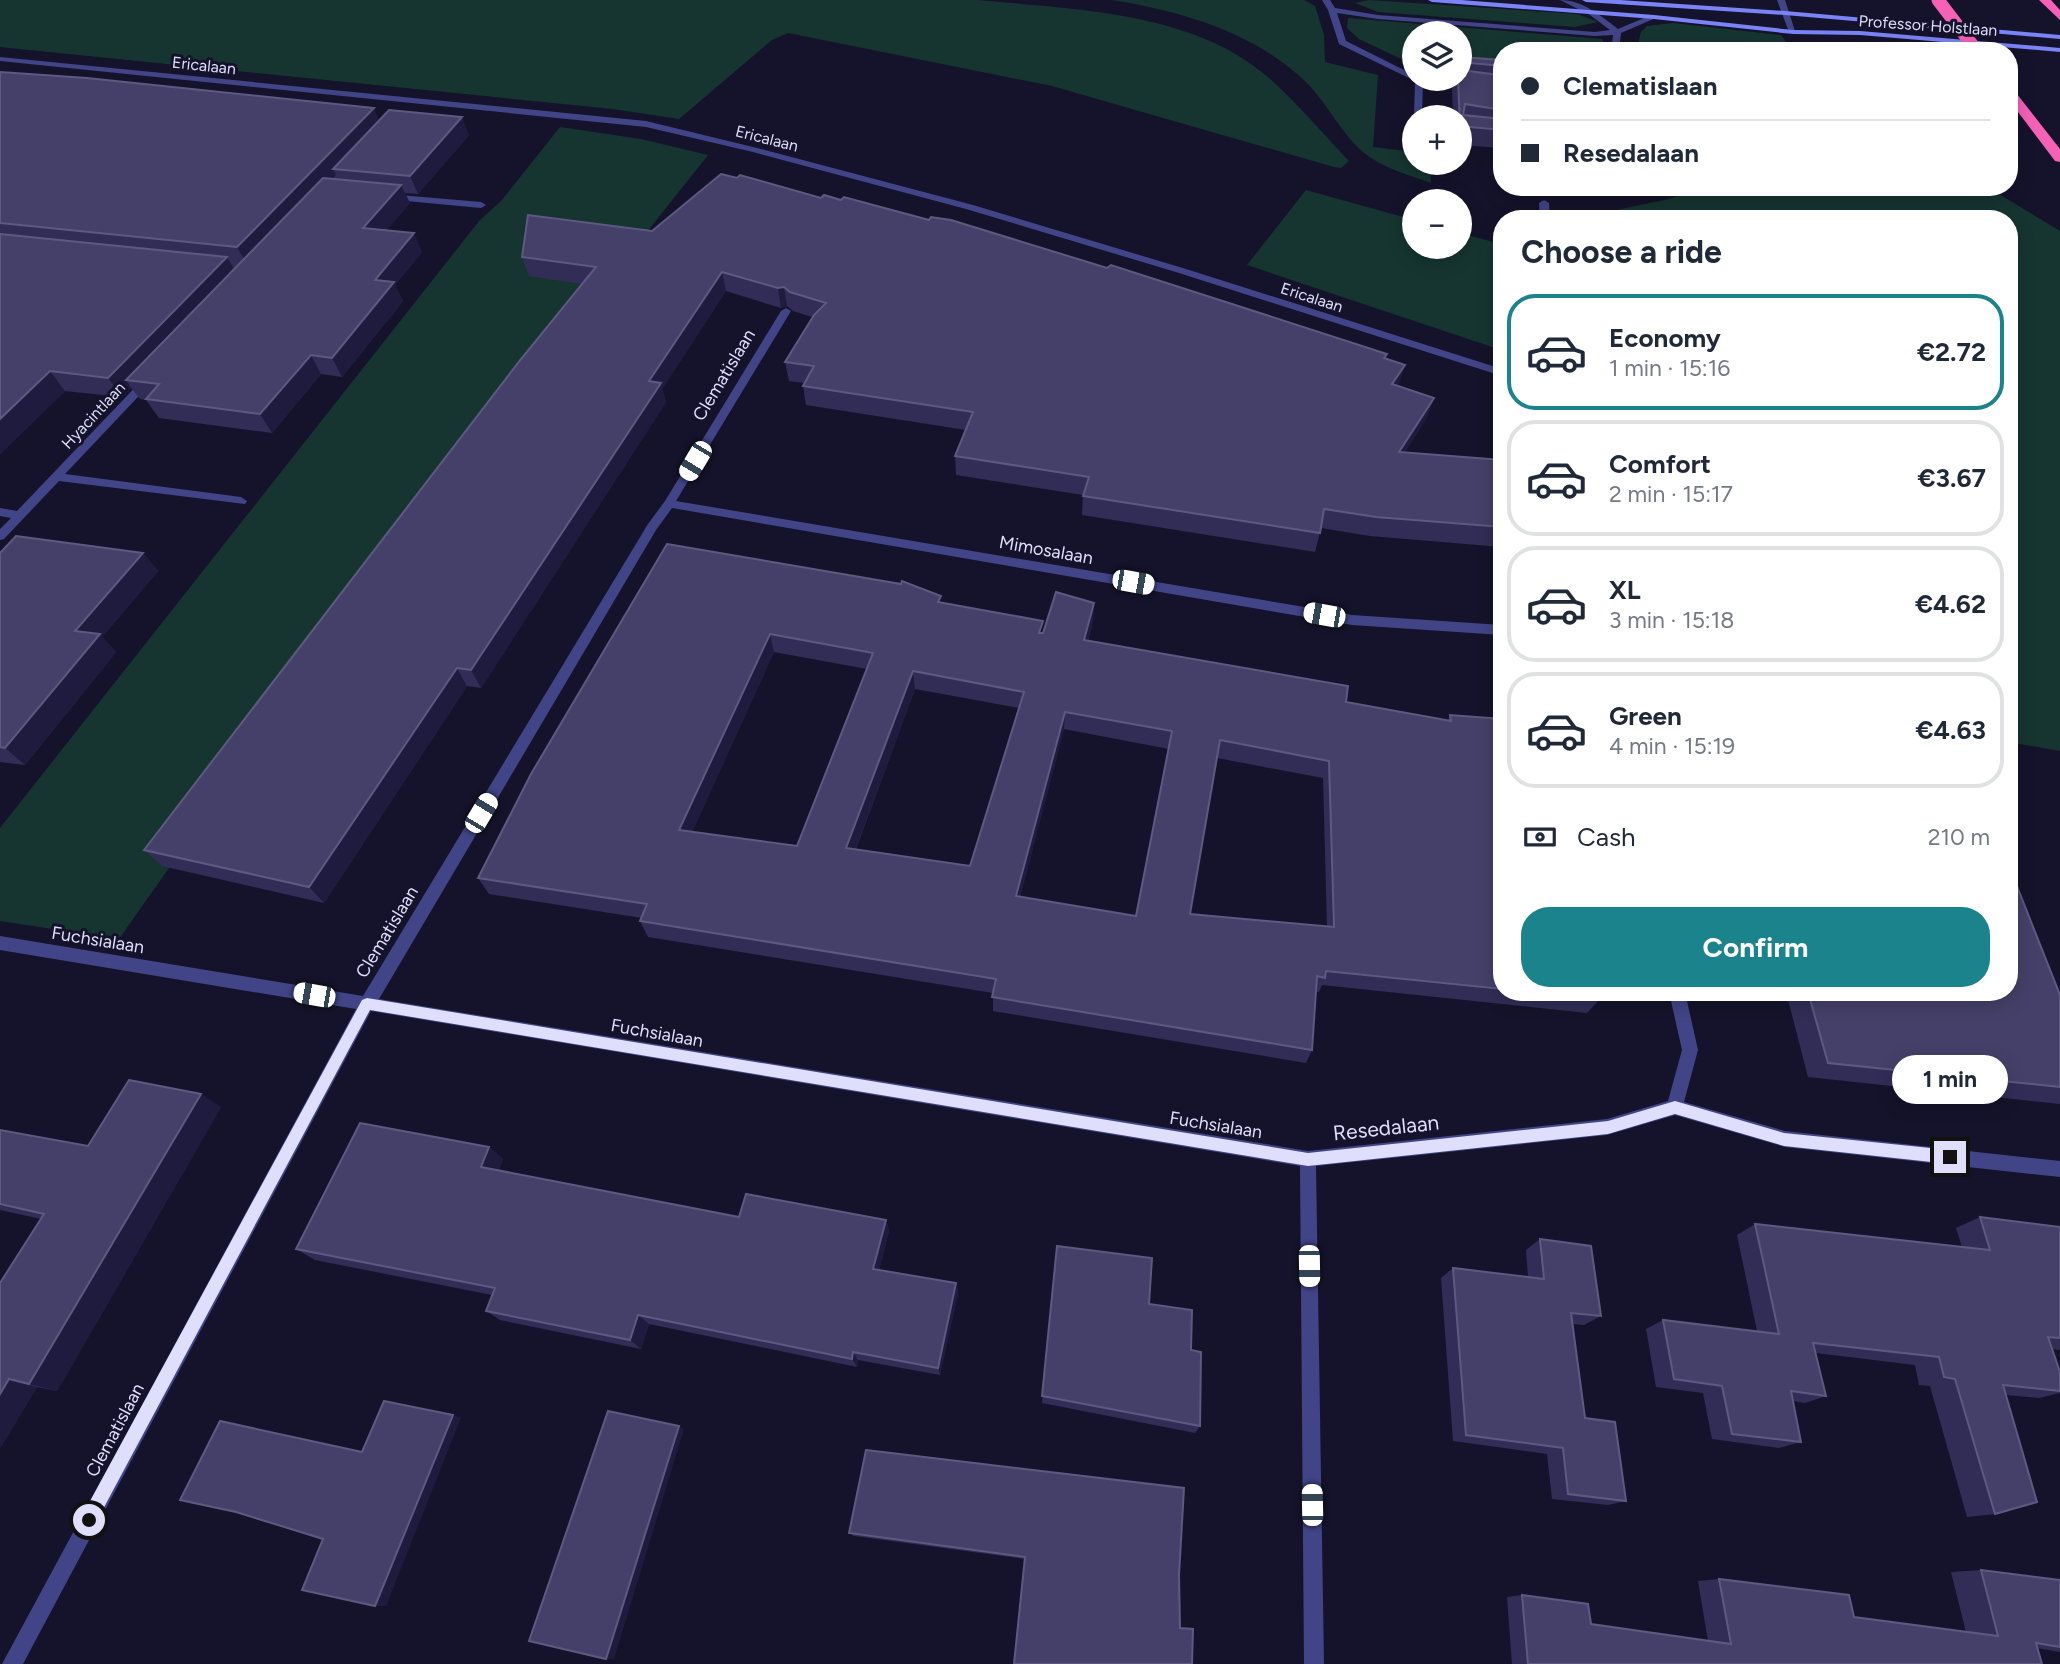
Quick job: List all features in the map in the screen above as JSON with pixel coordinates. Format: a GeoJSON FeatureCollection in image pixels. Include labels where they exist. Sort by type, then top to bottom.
{"type":"FeatureCollection","features":[{"type":"Feature","properties":{"kind":"highway"},"geometry":{"type":"LineString","coordinates":[[1938,0],[1970,42]]}},
{"type":"Feature","properties":{"kind":"highway"},"geometry":{"type":"LineString","coordinates":[[2046,0],[2060,17]]}},
{"type":"Feature","properties":{"kind":"highway"},"geometry":{"type":"LineString","coordinates":[[2018,103],[2060,158]]}},
{"type":"Feature","properties":{"kind":"main road","name":"Professor Holstlaan"},"geometry":{"type":"LineString","coordinates":[[1432,0],[1654,17],[1793,32],[1860,33],[1966,42]]}},
{"type":"Feature","properties":{"kind":"main road","name":"Professor Holstlaan"},"geometry":{"type":"LineString","coordinates":[[1586,0],[1785,13],[2060,37]]}},
{"type":"Feature","properties":{"kind":"main road","name":"Professor Holstlaan"},"geometry":{"type":"LineString","coordinates":[[2018,46],[2060,50]]}},
{"type":"Feature","properties":{"kind":"street"},"geometry":{"type":"LineString","coordinates":[[1326,0],[1342,42],[1402,72]]}},
{"type":"Feature","properties":{"kind":"street"},"geometry":{"type":"LineString","coordinates":[[1564,0],[1592,13],[1617,32]]}},
{"type":"Feature","properties":{"kind":"street"},"geometry":{"type":"LineString","coordinates":[[1781,0],[1793,32]]}},
{"type":"Feature","properties":{"kind":"street"},"geometry":{"type":"LineString","coordinates":[[1332,10],[1378,17],[1595,34],[1617,32],[1654,17]]}},
{"type":"Feature","properties":{"kind":"street"},"geometry":{"type":"LineString","coordinates":[[1616,42],[1617,32]]}},
{"type":"Feature","properties":{"kind":"street","name":"Ericalaan"},"geometry":{"type":"LineString","coordinates":[[0,59],[646,124],[748,147],[1080,238],[1493,370]]}},
{"type":"Feature","properties":{"kind":"street"},"geometry":{"type":"LineString","coordinates":[[1472,85],[1493,87]]}},
{"type":"Feature","properties":{"kind":"street"},"geometry":{"type":"LineString","coordinates":[[407,109],[415,100]]}},
{"type":"Feature","properties":{"kind":"street"},"geometry":{"type":"LineString","coordinates":[[379,196],[481,205]]}},
{"type":"Feature","properties":{"kind":"street"},"geometry":{"type":"LineString","coordinates":[[1544,203],[1544,210]]}},
{"type":"Feature","properties":{"kind":"street","name":"Clematislaan"},"geometry":{"type":"LineString","coordinates":[[12,1664],[367,1004],[652,527],[669,504],[786,311]]}},
{"type":"Feature","properties":{"kind":"street","name":"Hyacintlaan"},"geometry":{"type":"LineString","coordinates":[[0,536],[158,370]]}},
{"type":"Feature","properties":{"kind":"street"},"geometry":{"type":"LineString","coordinates":[[56,477],[241,501]]}},
{"type":"Feature","properties":{"kind":"street","name":"Mimosalaan"},"geometry":{"type":"LineString","coordinates":[[669,504],[1352,620],[1493,629]]}},
{"type":"Feature","properties":{"kind":"street"},"geometry":{"type":"LineString","coordinates":[[0,512],[20,515]]}},
{"type":"Feature","properties":{"kind":"street","name":"Fuchsialaan"},"geometry":{"type":"LineString","coordinates":[[0,943],[1308,1159]]}},
{"type":"Feature","properties":{"kind":"street"},"geometry":{"type":"LineString","coordinates":[[1679,1001],[1690,1050],[1675,1107],[1784,1139],[2060,1169]]}},
{"type":"Feature","properties":{"kind":"street","name":"Resedalaan"},"geometry":{"type":"LineString","coordinates":[[1308,1159],[1608,1127],[1675,1107]]}},
{"type":"Feature","properties":{"kind":"street"},"geometry":{"type":"LineString","coordinates":[[1308,1159],[1314,1664]]}},
{"type":"Feature","properties":{"kind":"green space"},"geometry":{"type":"Polygon","coordinates":[[[0,0],[977,0],[1050,6],[1164,25],[1233,52],[1274,83],[1349,161],[1341,168],[1334,167],[1052,86],[788,33],[772,40],[679,119],[613,109],[0,47],[0,0]]]}},
{"type":"Feature","properties":{"kind":"green space"},"geometry":{"type":"Polygon","coordinates":[[[1112,0],[1304,0],[1315,6],[1324,35],[1325,62],[1378,75],[1373,147],[1402,151],[1402,173],[1363,152],[1306,82],[1263,50],[1215,26],[1112,0]]]}},
{"type":"Feature","properties":{"kind":"green space"},"geometry":{"type":"Polygon","coordinates":[[[1369,0],[1577,14],[1598,22],[1575,27],[1378,12],[1355,3],[1369,0]]]}},
{"type":"Feature","properties":{"kind":"green space"},"geometry":{"type":"Polygon","coordinates":[[[1348,18],[1402,22],[1402,59],[1359,39],[1347,28],[1348,18]]]}},
{"type":"Feature","properties":{"kind":"green space"},"geometry":{"type":"Polygon","coordinates":[[[1673,23],[1781,35],[1786,42],[1638,42],[1641,32],[1647,26],[1673,23]]]}},
{"type":"Feature","properties":{"kind":"green space"},"geometry":{"type":"Polygon","coordinates":[[[1472,28],[1602,39],[1603,42],[1493,42],[1493,79],[1472,78],[1472,28]]]}},
{"type":"Feature","properties":{"kind":"green space"},"geometry":{"type":"Polygon","coordinates":[[[560,127],[641,139],[708,155],[407,542],[119,939],[0,921],[0,828],[480,220],[501,201],[560,127]]]}},
{"type":"Feature","properties":{"kind":"green space"},"geometry":{"type":"Polygon","coordinates":[[[1408,175],[1431,175],[1431,183],[1408,175]]]}},
{"type":"Feature","properties":{"kind":"green space"},"geometry":{"type":"Polygon","coordinates":[[[1306,190],[1402,217],[1402,259],[1472,259],[1472,236],[1493,242],[1493,347],[1247,265],[1306,190]]]}},
{"type":"Feature","properties":{"kind":"green space"},"geometry":{"type":"Polygon","coordinates":[[[1678,196],[2002,196],[2060,231],[2060,751],[2018,744],[2018,210],[1616,210],[1678,196]]]}},
{"type":"Feature","properties":{"kind":"building"},"geometry":{"type":"Polygon","coordinates":[[[1472,58],[1493,59],[1493,65],[1472,63],[1472,58]]]}},
{"type":"Feature","properties":{"kind":"building"},"geometry":{"type":"Polygon","coordinates":[[[0,72],[87,78],[374,108],[237,247],[0,223],[0,72]]]}},
{"type":"Feature","properties":{"kind":"building"},"geometry":{"type":"Polygon","coordinates":[[[1472,72],[1493,74],[1493,109],[1459,105],[1459,91],[1472,91],[1472,72]]]}},
{"type":"Feature","properties":{"kind":"building"},"geometry":{"type":"Polygon","coordinates":[[[389,110],[462,117],[410,176],[333,169],[389,110]]]}},
{"type":"Feature","properties":{"kind":"building"},"geometry":{"type":"Polygon","coordinates":[[[1472,116],[1493,118],[1493,129],[1472,127],[1472,116]]]}},
{"type":"Feature","properties":{"kind":"building"},"geometry":{"type":"Polygon","coordinates":[[[721,174],[737,178],[740,175],[821,198],[824,195],[841,200],[844,197],[929,220],[931,217],[951,220],[1107,268],[1111,265],[1387,354],[1384,358],[1405,365],[1392,384],[1434,398],[1399,452],[1493,459],[1493,526],[1376,517],[1324,509],[1320,533],[1083,496],[1089,477],[955,456],[973,412],[803,386],[814,366],[785,362],[814,315],[826,303],[790,292],[784,287],[778,288],[722,272],[649,381],[661,383],[471,670],[457,668],[309,887],[144,850],[521,359],[596,267],[522,257],[528,215],[652,231],[721,174]]]}},
{"type":"Feature","properties":{"kind":"building"},"geometry":{"type":"Polygon","coordinates":[[[323,178],[401,185],[363,228],[414,233],[375,280],[394,282],[332,358],[311,355],[260,414],[146,399],[159,384],[126,380],[323,178]]]}},
{"type":"Feature","properties":{"kind":"building"},"geometry":{"type":"Polygon","coordinates":[[[0,234],[227,257],[108,378],[50,371],[0,419],[0,234]]]}},
{"type":"Feature","properties":{"kind":"building"},"geometry":{"type":"Polygon","coordinates":[[[16,536],[143,553],[75,631],[100,634],[5,748],[0,747],[0,553],[16,536]]]}},
{"type":"Feature","properties":{"kind":"building"},"geometry":{"type":"Polygon","coordinates":[[[667,544],[901,584],[902,581],[941,596],[938,602],[1043,621],[1039,633],[1043,633],[1056,592],[1094,603],[1084,640],[1348,686],[1346,702],[1451,721],[1450,715],[1493,718],[1493,988],[1326,971],[1325,978],[1317,976],[1312,1050],[992,997],[996,979],[640,921],[647,904],[478,878],[531,774],[667,544]],[[770,634],[679,830],[797,846],[873,653],[770,634]],[[913,671],[846,848],[970,866],[1024,692],[913,671]],[[1065,712],[1016,896],[1136,916],[1172,731],[1065,712]],[[1220,740],[1190,914],[1334,927],[1329,761],[1220,740]]]}},
{"type":"Feature","properties":{"kind":"building"},"geometry":{"type":"Polygon","coordinates":[[[2018,889],[2060,995],[2060,1087],[1828,1063],[1811,1001],[2018,1001],[2018,889]]]}},
{"type":"Feature","properties":{"kind":"building"},"geometry":{"type":"Polygon","coordinates":[[[129,1080],[201,1094],[29,1384],[9,1379],[0,1394],[0,1283],[44,1214],[0,1204],[0,1130],[88,1146],[129,1080]]]}},
{"type":"Feature","properties":{"kind":"building"},"geometry":{"type":"Polygon","coordinates":[[[360,1123],[489,1147],[481,1167],[739,1217],[746,1194],[886,1220],[873,1269],[956,1283],[938,1368],[853,1352],[852,1359],[638,1315],[630,1340],[486,1311],[495,1288],[296,1249],[360,1123]]]}},
{"type":"Feature","properties":{"kind":"building"},"geometry":{"type":"Polygon","coordinates":[[[1980,1217],[2060,1227],[2060,1338],[2048,1337],[2060,1372],[2060,1391],[2003,1385],[2037,1502],[1995,1514],[1955,1379],[1944,1377],[1939,1357],[1813,1343],[1826,1396],[1791,1391],[1801,1442],[1732,1434],[1722,1386],[1674,1379],[1663,1320],[1779,1334],[1755,1224],[1990,1250],[1980,1217]]]}},
{"type":"Feature","properties":{"kind":"building"},"geometry":{"type":"Polygon","coordinates":[[[1540,1239],[1591,1246],[1601,1316],[1571,1313],[1585,1418],[1615,1422],[1626,1501],[1568,1494],[1563,1448],[1466,1435],[1453,1268],[1544,1279],[1540,1239]]]}},
{"type":"Feature","properties":{"kind":"building"},"geometry":{"type":"Polygon","coordinates":[[[1057,1246],[1152,1258],[1149,1304],[1192,1310],[1191,1350],[1201,1352],[1200,1426],[1042,1396],[1057,1246]]]}},
{"type":"Feature","properties":{"kind":"building"},"geometry":{"type":"Polygon","coordinates":[[[384,1401],[453,1415],[375,1606],[302,1590],[323,1539],[236,1512],[180,1500],[220,1421],[362,1452],[384,1401]]]}},
{"type":"Feature","properties":{"kind":"building"},"geometry":{"type":"Polygon","coordinates":[[[608,1411],[679,1426],[606,1659],[529,1641],[608,1411]]]}},
{"type":"Feature","properties":{"kind":"building"},"geometry":{"type":"Polygon","coordinates":[[[866,1450],[1184,1488],[1179,1575],[1180,1628],[1193,1629],[1192,1664],[1014,1664],[1025,1557],[849,1533],[866,1450]]]}},
{"type":"Feature","properties":{"kind":"building"},"geometry":{"type":"Polygon","coordinates":[[[1981,1570],[2060,1580],[2060,1647],[2036,1643],[2042,1664],[1528,1664],[1522,1595],[1588,1604],[1591,1624],[1731,1644],[1719,1579],[1849,1595],[1854,1617],[1998,1636],[1981,1570]]]}},
{"type":"Feature","properties":{"kind":"route"},"geometry":{"type":"LineString","coordinates":[[89,1520],[367,1004],[1308,1159],[1608,1127],[1675,1107],[1784,1139],[1950,1157]]}}]}
